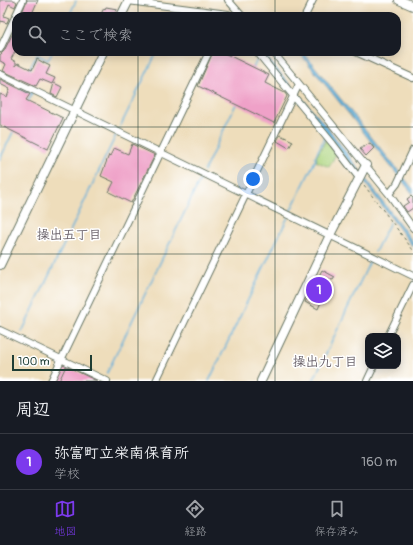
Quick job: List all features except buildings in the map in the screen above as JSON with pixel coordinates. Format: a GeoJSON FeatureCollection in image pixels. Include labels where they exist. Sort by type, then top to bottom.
{"type":"FeatureCollection","features":[{"type":"Feature","properties":{"kind":"street"},"geometry":{"type":"LineString","coordinates":[[17,12],[23,0]]}},
{"type":"Feature","properties":{"kind":"street"},"geometry":{"type":"LineString","coordinates":[[307,12],[312,0]]}},
{"type":"Feature","properties":{"kind":"street"},"geometry":{"type":"LineString","coordinates":[[399,0],[413,6]]}},
{"type":"Feature","properties":{"kind":"street"},"geometry":{"type":"LineString","coordinates":[[123,12],[127,2],[204,12]]}},
{"type":"Feature","properties":{"kind":"street"},"geometry":{"type":"LineString","coordinates":[[228,12],[230,2]]}},
{"type":"Feature","properties":{"kind":"street"},"geometry":{"type":"LineString","coordinates":[[230,2],[239,12]]}},
{"type":"Feature","properties":{"kind":"street"},"geometry":{"type":"LineString","coordinates":[[0,49],[12,23]]}},
{"type":"Feature","properties":{"kind":"street"},"geometry":{"type":"LineString","coordinates":[[0,265],[101,56]]}},
{"type":"Feature","properties":{"kind":"street"},"geometry":{"type":"LineString","coordinates":[[51,381],[207,56]]}},
{"type":"Feature","properties":{"kind":"street"},"geometry":{"type":"LineString","coordinates":[[260,56],[362,172],[389,194],[413,228]]}},
{"type":"Feature","properties":{"kind":"street"},"geometry":{"type":"LineString","coordinates":[[276,56],[362,172]]}},
{"type":"Feature","properties":{"kind":"street"},"geometry":{"type":"LineString","coordinates":[[365,56],[413,78]]}},
{"type":"Feature","properties":{"kind":"street"},"geometry":{"type":"LineString","coordinates":[[0,74],[413,276]]}},
{"type":"Feature","properties":{"kind":"street"},"geometry":{"type":"LineString","coordinates":[[156,381],[298,87]]}},
{"type":"Feature","properties":{"kind":"street"},"geometry":{"type":"LineString","coordinates":[[389,194],[401,176],[413,150]]}},
{"type":"Feature","properties":{"kind":"street"},"geometry":{"type":"LineString","coordinates":[[260,381],[362,172]]}},
{"type":"Feature","properties":{"kind":"street"},"geometry":{"type":"LineString","coordinates":[[389,333],[413,285]]}},
{"type":"Feature","properties":{"kind":"street"},"geometry":{"type":"LineString","coordinates":[[0,330],[107,381]]}},
{"type":"Feature","properties":{"kind":"street"},"geometry":{"type":"LineString","coordinates":[[367,381],[373,369]]}},
{"type":"Feature","properties":{"kind":"path"},"geometry":{"type":"LineString","coordinates":[[362,172],[413,250]]}},
{"type":"Feature","properties":{"kind":"green space"},"geometry":{"type":"Polygon","coordinates":[[[327,138],[337,152],[329,167],[316,161],[316,157],[327,138]]]}},
{"type":"Feature","properties":{"kind":"water"},"geometry":{"type":"Polygon","coordinates":[[[262,56],[265,56],[328,128],[413,242],[413,247],[362,179],[262,56]]]}},
{"type":"Feature","properties":{"kind":"water"},"geometry":{"type":"Polygon","coordinates":[[[302,56],[306,56],[413,189],[413,194],[302,56]]]}},
{"type":"Feature","properties":{"kind":"waterway"},"geometry":{"type":"LineString","coordinates":[[71,12],[76,1]]}},
{"type":"Feature","properties":{"kind":"waterway"},"geometry":{"type":"LineString","coordinates":[[29,70],[36,56]]}},
{"type":"Feature","properties":{"kind":"waterway"},"geometry":{"type":"LineString","coordinates":[[39,56],[48,60],[50,56]]}},
{"type":"Feature","properties":{"kind":"waterway"},"geometry":{"type":"LineString","coordinates":[[119,129],[155,56]]}},
{"type":"Feature","properties":{"kind":"waterway"},"geometry":{"type":"LineString","coordinates":[[253,68],[258,58]]}},
{"type":"Feature","properties":{"kind":"waterway"},"geometry":{"type":"LineString","coordinates":[[21,88],[32,93],[28,102]]}},
{"type":"Feature","properties":{"kind":"waterway"},"geometry":{"type":"LineString","coordinates":[[204,171],[236,104]]}},
{"type":"Feature","properties":{"kind":"waterway"},"geometry":{"type":"LineString","coordinates":[[0,159],[13,132]]}},
{"type":"Feature","properties":{"kind":"waterway"},"geometry":{"type":"LineString","coordinates":[[22,332],[116,135]]}},
{"type":"Feature","properties":{"kind":"waterway"},"geometry":{"type":"LineString","coordinates":[[290,212],[325,137]]}},
{"type":"Feature","properties":{"kind":"waterway"},"geometry":{"type":"LineString","coordinates":[[107,373],[202,176]]}},
{"type":"Feature","properties":{"kind":"waterway"},"geometry":{"type":"LineString","coordinates":[[209,381],[288,217]]}},
{"type":"Feature","properties":{"kind":"waterway"},"geometry":{"type":"LineString","coordinates":[[375,252],[390,222]]}},
{"type":"Feature","properties":{"kind":"waterway"},"geometry":{"type":"LineString","coordinates":[[313,381],[371,259]]}},
{"type":"Feature","properties":{"kind":"place","name":"弥富町立栄南保育所"},"geometry":{"type":"Point","coordinates":[319,290]}},
{"type":"Feature","properties":{"kind":"district","name":"操出五丁目"},"geometry":{"type":"Point","coordinates":[69,235]}},
{"type":"Feature","properties":{"kind":"district","name":"操出九丁目"},"geometry":{"type":"Point","coordinates":[325,362]}}]}
